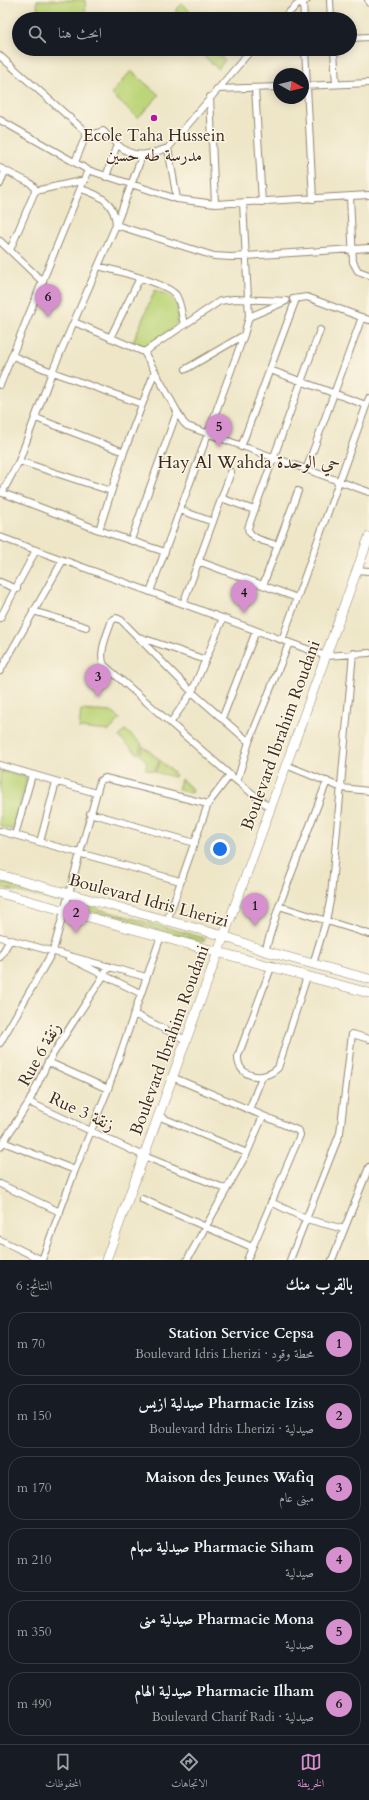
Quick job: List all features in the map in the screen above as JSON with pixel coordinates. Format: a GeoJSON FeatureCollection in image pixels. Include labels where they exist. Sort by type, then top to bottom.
{"type":"FeatureCollection","features":[{"type":"Feature","properties":{"kind":"street"},"geometry":{"type":"LineString","coordinates":[[292,0],[297,5]]}},
{"type":"Feature","properties":{"kind":"street"},"geometry":{"type":"LineString","coordinates":[[330,0],[331,12]]}},
{"type":"Feature","properties":{"kind":"street"},"geometry":{"type":"LineString","coordinates":[[290,12],[297,5],[305,1],[304,12]]}},
{"type":"Feature","properties":{"kind":"street"},"geometry":{"type":"LineString","coordinates":[[357,38],[369,37]]}},
{"type":"Feature","properties":{"kind":"street"},"geometry":{"type":"LineString","coordinates":[[0,56],[88,133],[94,134],[103,131],[117,144],[131,153],[142,156],[168,148],[246,56]]}},
{"type":"Feature","properties":{"kind":"street"},"geometry":{"type":"LineString","coordinates":[[305,56],[305,68]]}},
{"type":"Feature","properties":{"kind":"street"},"geometry":{"type":"LineString","coordinates":[[334,56],[336,84]]}},
{"type":"Feature","properties":{"kind":"street"},"geometry":{"type":"LineString","coordinates":[[309,86],[369,83]]}},
{"type":"Feature","properties":{"kind":"street"},"geometry":{"type":"LineString","coordinates":[[217,89],[273,87]]}},
{"type":"Feature","properties":{"kind":"street"},"geometry":{"type":"LineString","coordinates":[[255,88],[262,202]]}},
{"type":"Feature","properties":{"kind":"street"},"geometry":{"type":"LineString","coordinates":[[210,97],[215,204]]}},
{"type":"Feature","properties":{"kind":"street"},"geometry":{"type":"LineString","coordinates":[[306,104],[313,199]]}},
{"type":"Feature","properties":{"kind":"street"},"geometry":{"type":"LineString","coordinates":[[0,120],[88,170],[177,199],[202,204],[215,204],[369,195]]}},
{"type":"Feature","properties":{"kind":"street"},"geometry":{"type":"LineString","coordinates":[[75,162],[88,133]]}},
{"type":"Feature","properties":{"kind":"street"},"geometry":{"type":"LineString","coordinates":[[106,176],[117,144]]}},
{"type":"Feature","properties":{"kind":"street"},"geometry":{"type":"LineString","coordinates":[[168,148],[177,199]]}},
{"type":"Feature","properties":{"kind":"street"},"geometry":{"type":"LineString","coordinates":[[142,156],[116,225],[52,372],[19,461],[1,493],[99,530],[165,552]]}},
{"type":"Feature","properties":{"kind":"street"},"geometry":{"type":"LineString","coordinates":[[0,184],[3,169],[30,183],[34,187],[34,191],[10,250]]}},
{"type":"Feature","properties":{"kind":"street"},"geometry":{"type":"LineString","coordinates":[[1,382],[13,356],[88,170]]}},
{"type":"Feature","properties":{"kind":"street"},"geometry":{"type":"LineString","coordinates":[[34,191],[85,180]]}},
{"type":"Feature","properties":{"kind":"street"},"geometry":{"type":"LineString","coordinates":[[81,189],[94,193],[109,203],[116,216],[116,225]]}},
{"type":"Feature","properties":{"kind":"street"},"geometry":{"type":"LineString","coordinates":[[350,196],[351,249],[355,267],[358,271],[369,275]]}},
{"type":"Feature","properties":{"kind":"street"},"geometry":{"type":"LineString","coordinates":[[150,592],[244,335],[249,317],[243,203]]}},
{"type":"Feature","properties":{"kind":"street"},"geometry":{"type":"LineString","coordinates":[[116,225],[214,256],[231,257],[369,248]]}},
{"type":"Feature","properties":{"kind":"street"},"geometry":{"type":"LineString","coordinates":[[0,241],[43,282]]}},
{"type":"Feature","properties":{"kind":"street"},"geometry":{"type":"LineString","coordinates":[[98,266],[140,278],[171,290],[176,295],[184,325]]}},
{"type":"Feature","properties":{"kind":"street"},"geometry":{"type":"LineString","coordinates":[[110,338],[140,278]]}},
{"type":"Feature","properties":{"kind":"street"},"geometry":{"type":"LineString","coordinates":[[249,317],[286,301],[307,297],[369,320]]}},
{"type":"Feature","properties":{"kind":"street"},"geometry":{"type":"LineString","coordinates":[[241,447],[296,299]]}},
{"type":"Feature","properties":{"kind":"street"},"geometry":{"type":"LineString","coordinates":[[144,352],[220,301],[286,301]]}},
{"type":"Feature","properties":{"kind":"street"},"geometry":{"type":"LineString","coordinates":[[306,470],[362,317]]}},
{"type":"Feature","properties":{"kind":"street"},"geometry":{"type":"LineString","coordinates":[[74,322],[144,352],[177,412],[187,426],[241,447],[369,492]]}},
{"type":"Feature","properties":{"kind":"street"},"geometry":{"type":"LineString","coordinates":[[277,545],[250,534],[248,528],[320,330]]}},
{"type":"Feature","properties":{"kind":"street"},"geometry":{"type":"LineString","coordinates":[[186,370],[244,335]]}},
{"type":"Feature","properties":{"kind":"street"},"geometry":{"type":"LineString","coordinates":[[13,356],[52,372],[142,404]]}},
{"type":"Feature","properties":{"kind":"street"},"geometry":{"type":"LineString","coordinates":[[270,370],[366,405]]}},
{"type":"Feature","properties":{"kind":"street"},"geometry":{"type":"LineString","coordinates":[[99,530],[124,452],[155,371]]}},
{"type":"Feature","properties":{"kind":"street"},"geometry":{"type":"LineString","coordinates":[[282,640],[369,398]]}},
{"type":"Feature","properties":{"kind":"street"},"geometry":{"type":"LineString","coordinates":[[131,540],[177,412]]}},
{"type":"Feature","properties":{"kind":"street"},"geometry":{"type":"LineString","coordinates":[[36,418],[124,452]]}},
{"type":"Feature","properties":{"kind":"street"},"geometry":{"type":"LineString","coordinates":[[19,461],[110,492]]}},
{"type":"Feature","properties":{"kind":"street"},"geometry":{"type":"LineString","coordinates":[[183,604],[231,472]]}},
{"type":"Feature","properties":{"kind":"street"},"geometry":{"type":"LineString","coordinates":[[263,585],[298,491]]}},
{"type":"Feature","properties":{"kind":"street"},"geometry":{"type":"LineString","coordinates":[[221,498],[254,510]]}},
{"type":"Feature","properties":{"kind":"street"},"geometry":{"type":"LineString","coordinates":[[180,510],[213,522]]}},
{"type":"Feature","properties":{"kind":"street"},"geometry":{"type":"LineString","coordinates":[[0,537],[326,656],[369,653]]}},
{"type":"Feature","properties":{"kind":"street","name":"Boulevard Ibrahim Roudani"},"geometry":{"type":"LineString","coordinates":[[106,1260],[369,537]]}},
{"type":"Feature","properties":{"kind":"street"},"geometry":{"type":"LineString","coordinates":[[0,618],[36,550]]}},
{"type":"Feature","properties":{"kind":"street"},"geometry":{"type":"LineString","coordinates":[[0,671],[33,610],[63,560]]}},
{"type":"Feature","properties":{"kind":"street"},"geometry":{"type":"LineString","coordinates":[[198,561],[297,598]]}},
{"type":"Feature","properties":{"kind":"street"},"geometry":{"type":"LineString","coordinates":[[357,570],[369,571]]}},
{"type":"Feature","properties":{"kind":"street"},"geometry":{"type":"LineString","coordinates":[[0,582],[17,588]]}},
{"type":"Feature","properties":{"kind":"street"},"geometry":{"type":"LineString","coordinates":[[33,610],[86,627]]}},
{"type":"Feature","properties":{"kind":"street"},"geometry":{"type":"LineString","coordinates":[[171,722],[192,692],[223,618]]}},
{"type":"Feature","properties":{"kind":"street"},"geometry":{"type":"LineString","coordinates":[[249,742],[192,692],[121,620],[113,619],[102,652],[102,661],[111,672],[270,808]]}},
{"type":"Feature","properties":{"kind":"street"},"geometry":{"type":"LineString","coordinates":[[222,719],[256,630]]}},
{"type":"Feature","properties":{"kind":"street"},"geometry":{"type":"LineString","coordinates":[[138,637],[206,660]]}},
{"type":"Feature","properties":{"kind":"street"},"geometry":{"type":"LineString","coordinates":[[237,781],[249,742],[289,642]]}},
{"type":"Feature","properties":{"kind":"street"},"geometry":{"type":"LineString","coordinates":[[313,964],[326,921],[335,858],[353,653]]}},
{"type":"Feature","properties":{"kind":"street"},"geometry":{"type":"LineString","coordinates":[[0,765],[96,793]]}},
{"type":"Feature","properties":{"kind":"street"},"geometry":{"type":"LineString","coordinates":[[286,765],[342,788],[369,791]]}},
{"type":"Feature","properties":{"kind":"street"},"geometry":{"type":"LineString","coordinates":[[15,835],[32,774]]}},
{"type":"Feature","properties":{"kind":"street"},"geometry":{"type":"LineString","coordinates":[[167,921],[208,804],[230,775]]}},
{"type":"Feature","properties":{"kind":"street"},"geometry":{"type":"LineString","coordinates":[[0,1043],[53,951],[65,911],[79,852],[100,781],[105,778],[208,804]]}},
{"type":"Feature","properties":{"kind":"street"},"geometry":{"type":"LineString","coordinates":[[265,951],[280,906],[327,781]]}},
{"type":"Feature","properties":{"kind":"street"},"geometry":{"type":"LineString","coordinates":[[40,842],[56,782]]}},
{"type":"Feature","properties":{"kind":"street"},"geometry":{"type":"LineString","coordinates":[[90,813],[195,843]]}},
{"type":"Feature","properties":{"kind":"street"},"geometry":{"type":"LineString","coordinates":[[0,831],[180,881]]}},
{"type":"Feature","properties":{"kind":"street","name":"Boulevard Idris Lherizi"},"geometry":{"type":"LineString","coordinates":[[0,875],[224,936],[265,951],[369,979]]}},
{"type":"Feature","properties":{"kind":"street","name":"Boulevard Idris Lherizi"},"geometry":{"type":"LineString","coordinates":[[0,893],[272,965],[369,993]]}},
{"type":"Feature","properties":{"kind":"street"},"geometry":{"type":"LineString","coordinates":[[280,906],[369,934]]}},
{"type":"Feature","properties":{"kind":"street"},"geometry":{"type":"LineString","coordinates":[[0,1240],[42,1260],[75,1170],[108,1089],[140,992],[161,936]]}},
{"type":"Feature","properties":{"kind":"street"},"geometry":{"type":"LineString","coordinates":[[0,937],[146,977]]}},
{"type":"Feature","properties":{"kind":"street"},"geometry":{"type":"LineString","coordinates":[[0,957],[10,940]]}},
{"type":"Feature","properties":{"kind":"street"},"geometry":{"type":"LineString","coordinates":[[53,951],[140,992]]}},
{"type":"Feature","properties":{"kind":"street"},"geometry":{"type":"LineString","coordinates":[[272,965],[238,1056],[238,1064],[243,1070],[262,1077],[271,1074],[278,1068],[307,976]]}},
{"type":"Feature","properties":{"kind":"street","name":"Rue 6 زنقة"},"geometry":{"type":"LineString","coordinates":[[1,1144],[29,1102],[48,1062],[104,975],[108,966]]}},
{"type":"Feature","properties":{"kind":"street"},"geometry":{"type":"LineString","coordinates":[[134,1014],[186,1040]]}},
{"type":"Feature","properties":{"kind":"street"},"geometry":{"type":"LineString","coordinates":[[290,1260],[340,1133],[352,1034],[369,1039]]}},
{"type":"Feature","properties":{"kind":"street"},"geometry":{"type":"LineString","coordinates":[[48,1062],[108,1089]]}},
{"type":"Feature","properties":{"kind":"street"},"geometry":{"type":"LineString","coordinates":[[172,1077],[298,1130],[300,1133],[247,1260]]}},
{"type":"Feature","properties":{"kind":"street"},"geometry":{"type":"LineString","coordinates":[[249,1110],[262,1077]]}},
{"type":"Feature","properties":{"kind":"street","name":"Rue 3 زنقة"},"geometry":{"type":"LineString","coordinates":[[29,1102],[144,1156],[226,1189]]}},
{"type":"Feature","properties":{"kind":"street"},"geometry":{"type":"LineString","coordinates":[[158,1116],[247,1153]]}},
{"type":"Feature","properties":{"kind":"street"},"geometry":{"type":"LineString","coordinates":[[187,1260],[247,1153],[263,1116]]}},
{"type":"Feature","properties":{"kind":"street"},"geometry":{"type":"LineString","coordinates":[[1,1144],[75,1170]]}},
{"type":"Feature","properties":{"kind":"street"},"geometry":{"type":"LineString","coordinates":[[332,1260],[369,1167]]}},
{"type":"Feature","properties":{"kind":"street"},"geometry":{"type":"LineString","coordinates":[[0,1184],[60,1212]]}},
{"type":"Feature","properties":{"kind":"street"},"geometry":{"type":"LineString","coordinates":[[142,1199],[252,1247]]}},
{"type":"Feature","properties":{"kind":"street"},"geometry":{"type":"LineString","coordinates":[[271,1202],[306,1219],[344,1229]]}},
{"type":"Feature","properties":{"kind":"green space"},"geometry":{"type":"Polygon","coordinates":[[[37,0],[85,0],[86,12],[38,12],[37,0]]]}},
{"type":"Feature","properties":{"kind":"green space"},"geometry":{"type":"Polygon","coordinates":[[[182,4],[191,12],[176,12],[175,11],[182,4]]]}},
{"type":"Feature","properties":{"kind":"green space"},"geometry":{"type":"Polygon","coordinates":[[[204,56],[221,56],[225,60],[218,69],[204,56]]]}},
{"type":"Feature","properties":{"kind":"green space"},"geometry":{"type":"Polygon","coordinates":[[[131,71],[159,95],[138,118],[111,94],[131,71]]]}},
{"type":"Feature","properties":{"kind":"green space"},"geometry":{"type":"Polygon","coordinates":[[[155,290],[174,299],[178,311],[178,320],[175,327],[146,348],[133,342],[155,290]]]}},
{"type":"Feature","properties":{"kind":"green space"},"geometry":{"type":"Polygon","coordinates":[[[81,710],[112,712],[120,719],[109,731],[79,728],[81,710]]]}},
{"type":"Feature","properties":{"kind":"green space"},"geometry":{"type":"Polygon","coordinates":[[[125,730],[142,744],[138,754],[119,737],[125,730]]]}},
{"type":"Feature","properties":{"kind":"green space"},"geometry":{"type":"Polygon","coordinates":[[[143,746],[160,760],[154,771],[145,769],[147,762],[140,755],[143,746]]]}},
{"type":"Feature","properties":{"kind":"green space"},"geometry":{"type":"Polygon","coordinates":[[[161,761],[175,774],[174,777],[155,772],[161,761]]]}},
{"type":"Feature","properties":{"kind":"green space"},"geometry":{"type":"Polygon","coordinates":[[[0,771],[27,778],[12,830],[0,826],[0,771]]]}},
{"type":"Feature","properties":{"kind":"green space"},"geometry":{"type":"Polygon","coordinates":[[[181,779],[193,790],[191,793],[178,790],[181,779]]]}},
{"type":"Feature","properties":{"kind":"green space"},"geometry":{"type":"Polygon","coordinates":[[[0,882],[55,897],[58,900],[54,901],[0,887],[0,882]]]}},
{"type":"Feature","properties":{"kind":"green space"},"geometry":{"type":"Polygon","coordinates":[[[77,903],[204,938],[205,940],[203,942],[78,908],[76,905],[77,903]]]}},
{"type":"Feature","properties":{"kind":"place","name":"Ecole Taha Hussein مدرسة طه حسين"},"geometry":{"type":"Point","coordinates":[154,118]}},
{"type":"Feature","properties":{"kind":"place","name":"Pharmacie Ilham صيدلية الهام"},"geometry":{"type":"Point","coordinates":[48,317]}},
{"type":"Feature","properties":{"kind":"place","name":"Pharmacie Mona صيدلية منى"},"geometry":{"type":"Point","coordinates":[219,447]}},
{"type":"Feature","properties":{"kind":"place","name":"Pharmacie Siham صيدلية سهام"},"geometry":{"type":"Point","coordinates":[244,613]}},
{"type":"Feature","properties":{"kind":"place","name":"Maison des Jeunes Wafiq"},"geometry":{"type":"Point","coordinates":[98,697]}},
{"type":"Feature","properties":{"kind":"place","name":"Station Service Cepsa"},"geometry":{"type":"Point","coordinates":[255,926]}},
{"type":"Feature","properties":{"kind":"place","name":"Pharmacie Iziss صيدلية ازيس"},"geometry":{"type":"Point","coordinates":[76,933]}},
{"type":"Feature","properties":{"kind":"district","name":"Hay Al Wahda حي الوحدة"},"geometry":{"type":"Point","coordinates":[249,462]}}]}
